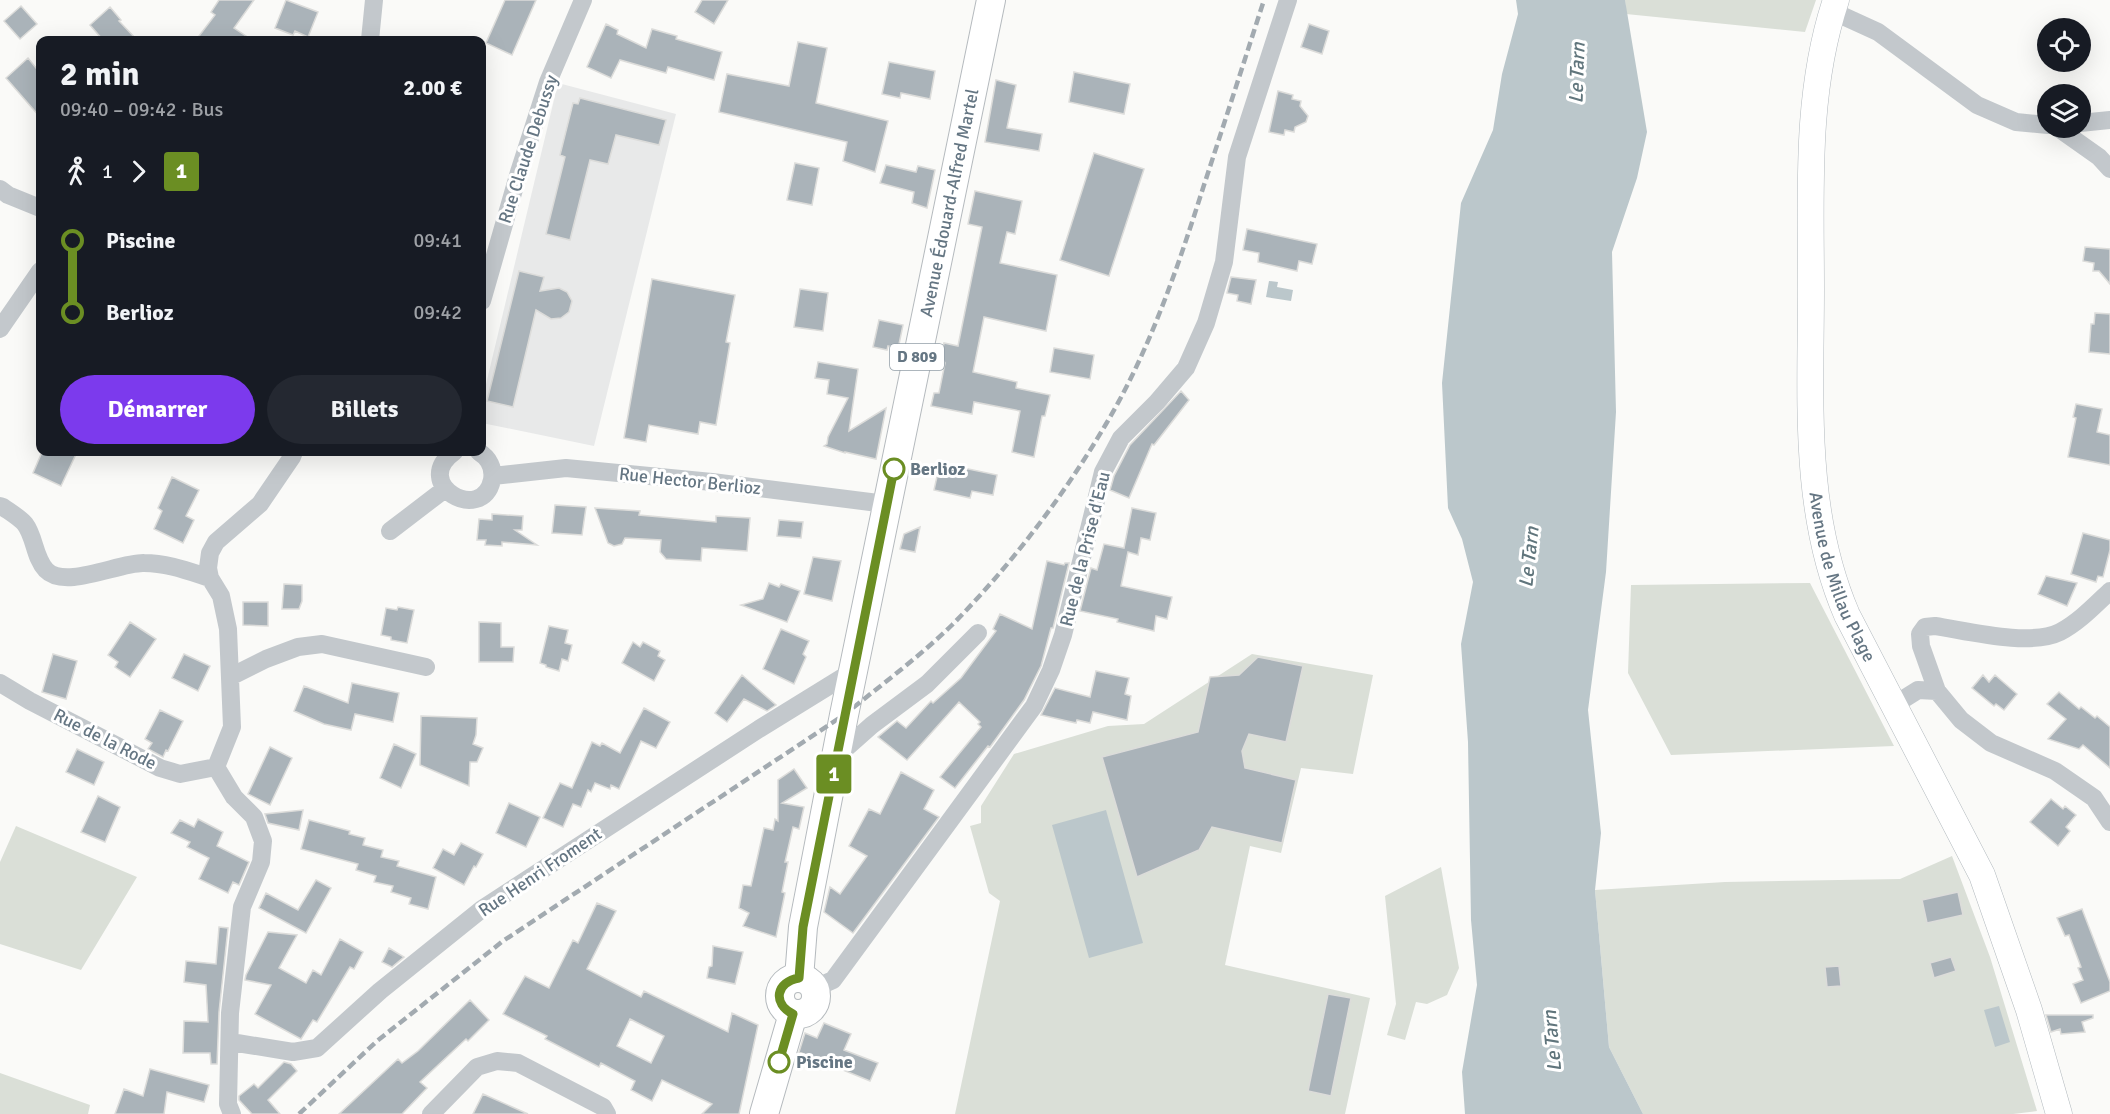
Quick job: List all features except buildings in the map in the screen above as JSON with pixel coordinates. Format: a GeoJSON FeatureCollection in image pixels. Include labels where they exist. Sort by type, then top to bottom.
{"type":"FeatureCollection","features":[{"type":"Feature","properties":{"kind":"main road","name":"Avenue Édouard-Alfred Martel"},"geometry":{"type":"LineString","coordinates":[[837,756],[886,504],[991,0]]}},
{"type":"Feature","properties":{"kind":"main road","name":"D 809"},"geometry":{"type":"LineString","coordinates":[[807,983],[803,927],[837,756]]}},
{"type":"Feature","properties":{"kind":"main road"},"geometry":{"type":"LineString","coordinates":[[764,1114],[793,1014],[781,1004],[780,989],[785,983],[807,983]]}},
{"type":"Feature","properties":{"kind":"street"},"geometry":{"type":"LineString","coordinates":[[370,36],[374,0]]}},
{"type":"Feature","properties":{"kind":"street","name":"Rue Claude Debussy"},"geometry":{"type":"LineString","coordinates":[[486,288],[519,172],[548,82],[583,0]]}},
{"type":"Feature","properties":{"kind":"street","name":"Rue de la Prise d'Eau"},"geometry":{"type":"LineString","coordinates":[[807,983],[833,980],[1034,706],[1051,670],[1063,635],[1103,472],[1121,438],[1157,402],[1186,368],[1206,323],[1224,262],[1237,157],[1288,0]]}},
{"type":"Feature","properties":{"kind":"street"},"geometry":{"type":"LineString","coordinates":[[1834,6],[1878,32],[1977,105],[2016,122],[2037,124]]}},
{"type":"Feature","properties":{"kind":"street","name":"Avenue de Millau Plage"},"geometry":{"type":"LineString","coordinates":[[1834,6],[1818,68],[1811,127],[1811,464],[1819,528],[1838,595],[1862,646],[1982,875],[2030,1010],[2059,1114]]}},
{"type":"Feature","properties":{"kind":"street"},"geometry":{"type":"LineString","coordinates":[[2091,122],[2110,120]]}},
{"type":"Feature","properties":{"kind":"street"},"geometry":{"type":"LineString","coordinates":[[2072,138],[2110,169]]}},
{"type":"Feature","properties":{"kind":"street"},"geometry":{"type":"LineString","coordinates":[[0,189],[8,195],[36,206]]}},
{"type":"Feature","properties":{"kind":"street"},"geometry":{"type":"LineString","coordinates":[[0,329],[36,277]]}},
{"type":"Feature","properties":{"kind":"street"},"geometry":{"type":"LineString","coordinates":[[231,1114],[228,1104],[230,1013],[242,907],[261,862],[263,841],[254,816],[234,797],[216,767],[232,727],[230,677],[228,629],[221,596],[210,578],[208,568],[210,553],[216,542],[260,504],[291,456]]}},
{"type":"Feature","properties":{"kind":"street"},"geometry":{"type":"LineString","coordinates":[[450,456],[442,463],[441,480],[445,489],[457,498],[473,499],[486,491],[492,476],[489,461],[484,456]]}},
{"type":"Feature","properties":{"kind":"street","name":"Rue Hector Berlioz"},"geometry":{"type":"LineString","coordinates":[[492,476],[566,468],[711,482],[886,504]]}},
{"type":"Feature","properties":{"kind":"street"},"geometry":{"type":"LineString","coordinates":[[390,531],[445,489]]}},
{"type":"Feature","properties":{"kind":"street"},"geometry":{"type":"LineString","coordinates":[[0,506],[25,524],[47,571],[64,577],[94,574],[141,562],[170,565],[210,578]]}},
{"type":"Feature","properties":{"kind":"street"},"geometry":{"type":"LineString","coordinates":[[2110,591],[2078,621],[2058,633],[2040,638],[2021,639],[1935,626],[1925,627],[1920,634],[1921,646],[1937,691],[1961,720],[1991,743],[2055,771],[2094,798],[2110,822]]}},
{"type":"Feature","properties":{"kind":"street"},"geometry":{"type":"LineString","coordinates":[[837,756],[872,725],[927,684],[978,633]]}},
{"type":"Feature","properties":{"kind":"street"},"geometry":{"type":"LineString","coordinates":[[230,677],[266,659],[298,647],[321,644],[426,667]]}},
{"type":"Feature","properties":{"kind":"street","name":"Rue Henri Froment"},"geometry":{"type":"LineString","coordinates":[[231,1042],[293,1052],[317,1048],[380,991],[482,909],[759,729],[853,671]]}},
{"type":"Feature","properties":{"kind":"street","name":"Rue de la Rode"},"geometry":{"type":"LineString","coordinates":[[0,683],[30,701],[160,768],[180,774],[216,767]]}},
{"type":"Feature","properties":{"kind":"street"},"geometry":{"type":"LineString","coordinates":[[1894,705],[1918,690],[1937,691]]}},
{"type":"Feature","properties":{"kind":"street"},"geometry":{"type":"LineString","coordinates":[[431,1114],[477,1067],[497,1061],[518,1063],[603,1107],[607,1114]]}},
{"type":"Feature","properties":{"kind":"shaded area"},"geometry":{"type":"Polygon","coordinates":[[[1625,0],[1816,0],[1805,32],[1626,14],[1625,0]]]}},
{"type":"Feature","properties":{"kind":"shaded area"},"geometry":{"type":"Polygon","coordinates":[[[558,83],[676,114],[594,446],[486,424],[486,384],[558,83]]]}},
{"type":"Feature","properties":{"kind":"shaded area"},"geometry":{"type":"Polygon","coordinates":[[[1810,583],[1894,746],[1671,755],[1628,673],[1631,585],[1810,583]]]}},
{"type":"Feature","properties":{"kind":"shaded area"},"geometry":{"type":"Polygon","coordinates":[[[1252,654],[1373,675],[1353,774],[1301,768],[1281,853],[1250,846],[1225,965],[1370,998],[1345,1114],[955,1114],[1000,901],[989,893],[970,826],[981,823],[981,806],[1014,754],[1108,726],[1144,724],[1252,654]]]}},
{"type":"Feature","properties":{"kind":"shaded area"},"geometry":{"type":"Polygon","coordinates":[[[16,826],[137,877],[81,970],[0,944],[0,862],[16,826]]]}},
{"type":"Feature","properties":{"kind":"shaded area"},"geometry":{"type":"Polygon","coordinates":[[[1952,856],[1990,957],[2037,1111],[2013,1114],[1643,1114],[1609,1047],[1595,890],[1725,882],[1900,879],[1952,856]]]}},
{"type":"Feature","properties":{"kind":"shaded area"},"geometry":{"type":"Polygon","coordinates":[[[1441,867],[1459,968],[1447,995],[1427,1004],[1416,1002],[1405,1040],[1387,1035],[1396,1004],[1385,896],[1441,867]]]}},
{"type":"Feature","properties":{"kind":"shaded area"},"geometry":{"type":"Polygon","coordinates":[[[0,1073],[90,1105],[88,1114],[0,1114],[0,1073]]]}},
{"type":"Feature","properties":{"kind":"water","name":"Le Tarn"},"geometry":{"type":"Polygon","coordinates":[[[1516,0],[1625,0],[1647,132],[1637,178],[1612,252],[1616,412],[1606,572],[1588,710],[1601,833],[1595,890],[1609,1047],[1643,1114],[1465,1114],[1462,1072],[1477,985],[1471,920],[1468,742],[1461,644],[1473,582],[1462,539],[1448,508],[1442,383],[1461,203],[1493,130],[1502,74],[1518,14],[1516,0]]]}},
{"type":"Feature","properties":{"kind":"water"},"geometry":{"type":"Polygon","coordinates":[[[1269,281],[1278,282],[1277,287],[1293,290],[1291,301],[1266,297],[1269,281]]]}},
{"type":"Feature","properties":{"kind":"water"},"geometry":{"type":"Polygon","coordinates":[[[1106,810],[1143,943],[1089,958],[1052,825],[1106,810]]]}},
{"type":"Feature","properties":{"kind":"water"},"geometry":{"type":"Polygon","coordinates":[[[1999,1006],[2010,1042],[1995,1047],[1984,1010],[1999,1006]]]}},
{"type":"Feature","properties":{"kind":"railway"},"geometry":{"type":"LineString","coordinates":[[299,1114],[377,1041],[503,941],[844,715],[939,637],[995,579],[1072,478],[1106,424],[1136,367],[1162,308],[1184,247],[1264,0]]}},
{"type":"Feature","properties":{"kind":"bus line","name":"1"},"geometry":{"type":"LineString","coordinates":[[779,1062],[793,1014],[781,1004],[780,989],[791,979],[799,978],[803,927],[894,469]]}},
{"type":"Feature","properties":{"kind":"place","name":"Berlioz"},"geometry":{"type":"Point","coordinates":[894,469]}},
{"type":"Feature","properties":{"kind":"place","name":"Piscine"},"geometry":{"type":"Point","coordinates":[779,1062]}}]}
